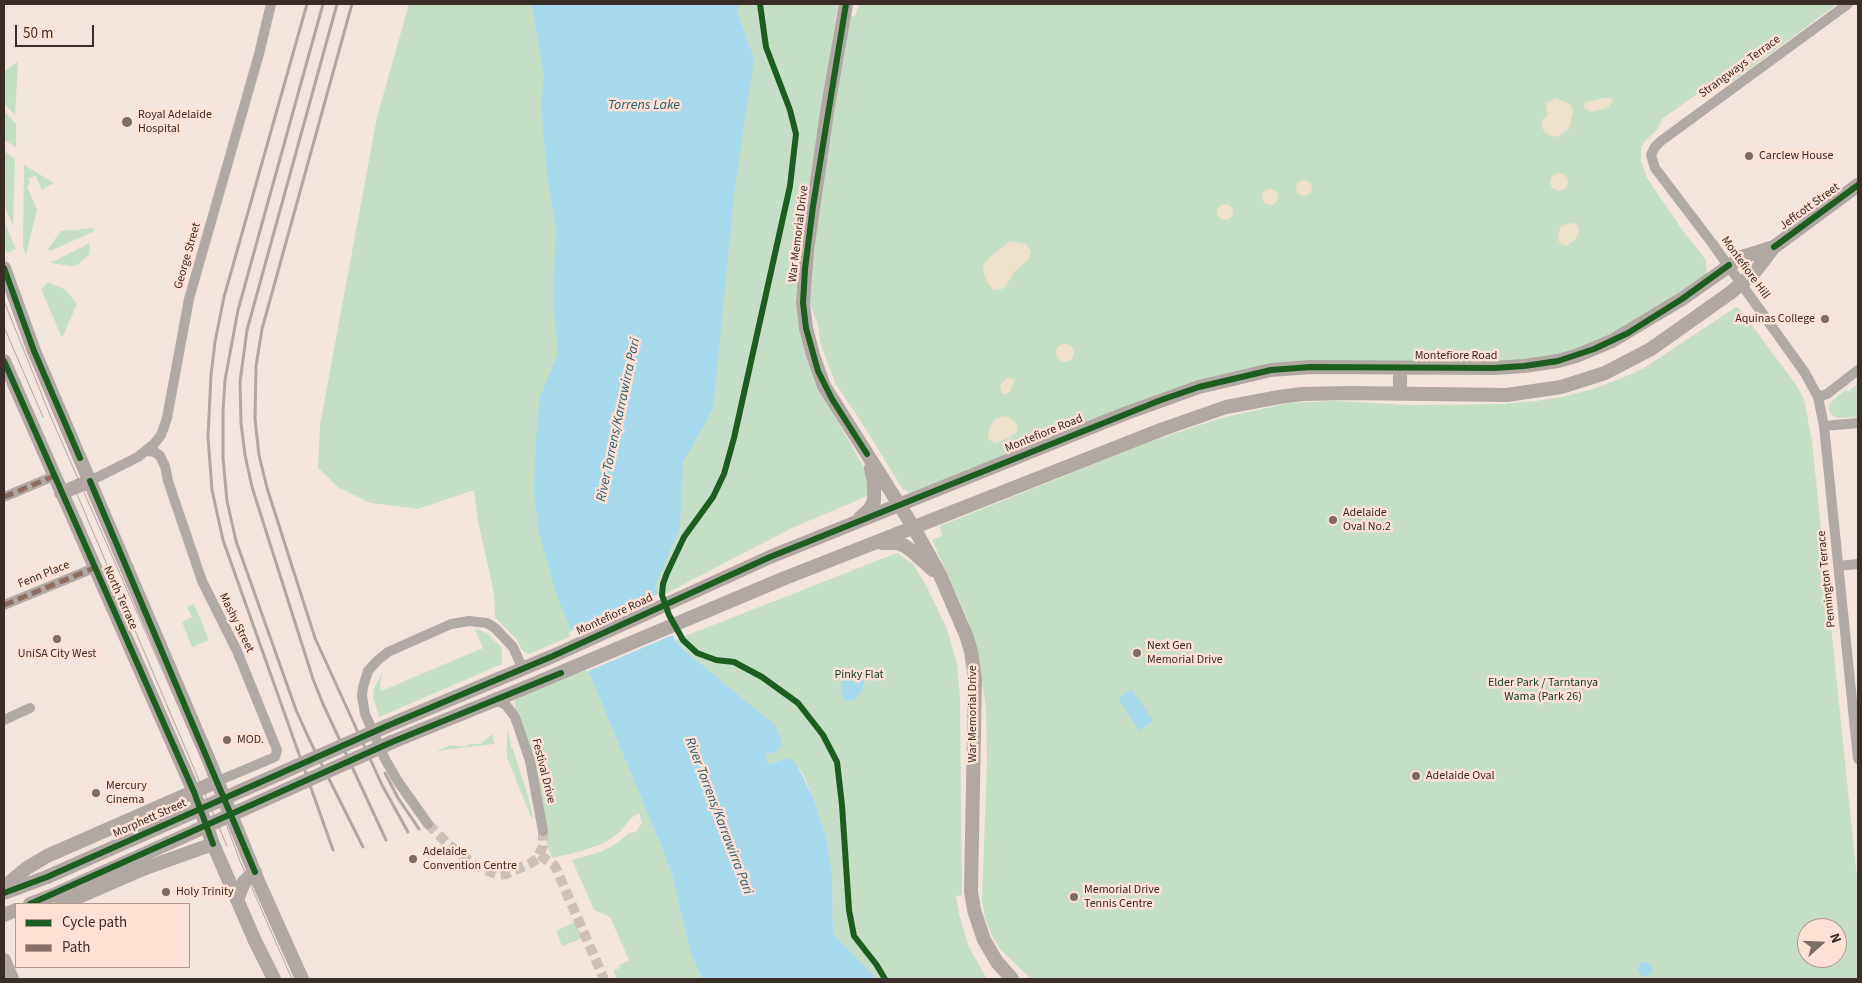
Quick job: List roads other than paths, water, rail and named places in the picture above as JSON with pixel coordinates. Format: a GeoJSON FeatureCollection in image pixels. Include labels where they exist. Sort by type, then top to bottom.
{"type":"FeatureCollection","features":[{"type":"Feature","properties":{"kind":"main road","name":"War Memorial Drive"},"geometry":{"type":"LineString","coordinates":[[846,4],[806,260],[803,303],[806,328],[818,371],[832,400],[914,528],[940,575],[966,634],[971,651],[975,679],[970,872],[974,910],[989,950],[1012,979]]}},
{"type":"Feature","properties":{"kind":"main road","name":"Jeffcott Street"},"geometry":{"type":"LineString","coordinates":[[1741,283],[1754,272],[1774,247],[1858,185]]}},
{"type":"Feature","properties":{"kind":"main road","name":"Jeffcott Street"},"geometry":{"type":"LineString","coordinates":[[1728,265],[1742,257],[1774,247]]}},
{"type":"Feature","properties":{"kind":"main road","name":"Montefiore Road"},"geometry":{"type":"LineString","coordinates":[[387,726],[553,656],[770,557],[899,504],[1198,387],[1271,370],[1311,367],[1494,368],[1524,366],[1576,356],[1628,333],[1682,299],[1728,265]]}},
{"type":"Feature","properties":{"kind":"main road","name":"North Terrace"},"geometry":{"type":"LineString","coordinates":[[4,268],[34,351],[302,979]]}},
{"type":"Feature","properties":{"kind":"main road"},"geometry":{"type":"LineString","coordinates":[[47,901],[392,742],[780,580],[1162,429],[1226,407],[1302,394],[1507,395],[1561,387],[1605,374],[1651,349],[1741,283]]}},
{"type":"Feature","properties":{"kind":"main road","name":"North Terrace"},"geometry":{"type":"LineString","coordinates":[[4,361],[8,383],[54,476],[194,792],[213,844],[237,900],[274,979]]}},
{"type":"Feature","properties":{"kind":"main road"},"geometry":{"type":"LineString","coordinates":[[1400,368],[1400,394]]}},
{"type":"Feature","properties":{"kind":"main road"},"geometry":{"type":"LineString","coordinates":[[847,526],[865,513],[874,501],[874,482],[866,454]]}},
{"type":"Feature","properties":{"kind":"main road"},"geometry":{"type":"LineString","coordinates":[[61,493],[90,481]]}},
{"type":"Feature","properties":{"kind":"main road"},"geometry":{"type":"LineString","coordinates":[[867,546],[890,542],[898,543],[914,552],[923,562],[940,575]]}},
{"type":"Feature","properties":{"kind":"main road","name":"Morphett Street"},"geometry":{"type":"LineString","coordinates":[[4,893],[47,877],[387,726]]}},
{"type":"Feature","properties":{"kind":"main road"},"geometry":{"type":"LineString","coordinates":[[4,887],[27,868],[47,856],[218,781]]}},
{"type":"Feature","properties":{"kind":"main road"},"geometry":{"type":"LineString","coordinates":[[47,901],[213,844]]}},
{"type":"Feature","properties":{"kind":"main road"},"geometry":{"type":"LineString","coordinates":[[237,900],[244,882],[255,872]]}},
{"type":"Feature","properties":{"kind":"main road"},"geometry":{"type":"LineString","coordinates":[[4,960],[12,979]]}},
{"type":"Feature","properties":{"kind":"street","name":"George Street"},"geometry":{"type":"LineString","coordinates":[[90,481],[130,462],[147,451],[161,435],[168,418],[189,299],[259,54],[271,4]]}},
{"type":"Feature","properties":{"kind":"street","name":"Strangways Terrace"},"geometry":{"type":"LineString","coordinates":[[1651,155],[1655,146],[1661,141],[1848,4]]}},
{"type":"Feature","properties":{"kind":"street","name":"Montefiore Hill"},"geometry":{"type":"LineString","coordinates":[[1651,155],[1655,168],[1805,372],[1818,397]]}},
{"type":"Feature","properties":{"kind":"street"},"geometry":{"type":"LineString","coordinates":[[1818,397],[1826,394],[1858,370]]}},
{"type":"Feature","properties":{"kind":"street","name":"Pennington Terrace"},"geometry":{"type":"LineString","coordinates":[[1818,397],[1824,426],[1839,566],[1854,671],[1858,759]]}},
{"type":"Feature","properties":{"kind":"street"},"geometry":{"type":"LineString","coordinates":[[1824,426],[1858,423]]}},
{"type":"Feature","properties":{"kind":"street","name":"Mashy Street"},"geometry":{"type":"LineString","coordinates":[[147,451],[155,452],[160,456],[165,466],[202,581],[237,651],[276,750],[275,756],[218,781]]}},
{"type":"Feature","properties":{"kind":"street"},"geometry":{"type":"LineString","coordinates":[[4,498],[54,476]]}},
{"type":"Feature","properties":{"kind":"street"},"geometry":{"type":"LineString","coordinates":[[1839,566],[1858,564]]}},
{"type":"Feature","properties":{"kind":"street","name":"Fenn Place"},"geometry":{"type":"LineString","coordinates":[[4,605],[94,568]]}},
{"type":"Feature","properties":{"kind":"street"},"geometry":{"type":"LineString","coordinates":[[428,824],[397,780],[385,759],[366,714],[362,696],[368,671],[376,661],[388,652],[451,624],[468,620],[487,623],[495,628],[513,647],[523,669]]}},
{"type":"Feature","properties":{"kind":"street","name":"Festival Drive"},"geometry":{"type":"LineString","coordinates":[[522,689],[515,700],[516,717],[530,760],[543,832]]}},
{"type":"Feature","properties":{"kind":"street"},"geometry":{"type":"LineString","coordinates":[[489,702],[503,703],[516,717]]}},
{"type":"Feature","properties":{"kind":"street"},"geometry":{"type":"LineString","coordinates":[[4,720],[30,708]]}},
{"type":"Feature","properties":{"kind":"water","name":"Torrens Lake"},"geometry":{"type":"Polygon","coordinates":[[[532,4],[739,4],[737,11],[754,59],[735,187],[713,409],[683,462],[680,527],[655,586],[661,614],[675,640],[686,652],[775,725],[782,747],[778,751],[765,755],[768,764],[785,759],[791,759],[796,763],[813,797],[826,837],[832,872],[833,934],[877,979],[702,979],[691,954],[672,875],[664,853],[557,596],[539,533],[534,489],[540,397],[557,356],[557,343],[553,299],[556,230],[547,174],[541,104],[544,78],[532,4]]]}},
{"type":"Feature","properties":{"kind":"water"},"geometry":{"type":"Polygon","coordinates":[[[857,668],[862,670],[864,674],[863,689],[856,699],[846,702],[841,692],[841,683],[849,672],[857,668]]]}},
{"type":"Feature","properties":{"kind":"water"},"geometry":{"type":"Polygon","coordinates":[[[1132,689],[1153,721],[1139,731],[1118,698],[1132,689]]]}},
{"type":"Feature","properties":{"kind":"water"},"geometry":{"type":"Polygon","coordinates":[[[1642,962],[1648,962],[1652,969],[1648,976],[1642,976],[1638,972],[1638,966],[1642,962]]]}},
{"type":"Feature","properties":{"kind":"tunnel"},"geometry":{"type":"LineString","coordinates":[[428,824],[449,845],[471,862],[499,875],[506,874],[537,859],[543,846],[543,831]]}},
{"type":"Feature","properties":{"kind":"tunnel"},"geometry":{"type":"LineString","coordinates":[[540,855],[555,866],[604,979]]}},
{"type":"Feature","properties":{"kind":"tram line"},"geometry":{"type":"LineString","coordinates":[[4,301],[50,415],[205,767],[240,861],[292,979]]}},
{"type":"Feature","properties":{"kind":"tram line"},"geometry":{"type":"LineString","coordinates":[[4,327],[43,417]]}},
{"type":"Feature","properties":{"kind":"tram line"},"geometry":{"type":"LineString","coordinates":[[76,492],[227,846]]}},
{"type":"Feature","properties":{"kind":"railway"},"geometry":{"type":"LineString","coordinates":[[307,4],[224,297],[211,375],[208,437],[212,490],[223,540],[333,850]]}},
{"type":"Feature","properties":{"kind":"railway"},"geometry":{"type":"LineString","coordinates":[[323,4],[238,310],[225,380],[223,458],[227,501],[236,541],[296,710],[363,847]]}},
{"type":"Feature","properties":{"kind":"railway"},"geometry":{"type":"LineString","coordinates":[[337,4],[247,330],[240,382],[241,423],[252,487],[313,679],[386,840]]}},
{"type":"Feature","properties":{"kind":"railway"},"geometry":{"type":"LineString","coordinates":[[352,4],[262,329],[256,366],[255,419],[259,455],[267,488],[315,638],[382,785],[408,832]]}},
{"type":"Feature","properties":{"kind":"railway"},"geometry":{"type":"LineString","coordinates":[[385,773],[398,798],[419,829]]}},
{"type":"Feature","properties":{"kind":"place","name":"Royal Adelaide Hospital"},"geometry":{"type":"Point","coordinates":[127,122]}},
{"type":"Feature","properties":{"kind":"place","name":"Carclew House"},"geometry":{"type":"Point","coordinates":[1749,156]}},
{"type":"Feature","properties":{"kind":"place","name":"Aquinas College"},"geometry":{"type":"Point","coordinates":[1825,319]}},
{"type":"Feature","properties":{"kind":"place","name":"Adelaide Oval No.2"},"geometry":{"type":"Point","coordinates":[1333,520]}},
{"type":"Feature","properties":{"kind":"place","name":"UniSA City West"},"geometry":{"type":"Point","coordinates":[57,639]}},
{"type":"Feature","properties":{"kind":"place","name":"Next Gen Memorial Drive"},"geometry":{"type":"Point","coordinates":[1137,653]}},
{"type":"Feature","properties":{"kind":"place","name":"MOD."},"geometry":{"type":"Point","coordinates":[227,740]}},
{"type":"Feature","properties":{"kind":"place","name":"Adelaide Oval"},"geometry":{"type":"Point","coordinates":[1416,776]}},
{"type":"Feature","properties":{"kind":"place","name":"Mercury Cinema"},"geometry":{"type":"Point","coordinates":[96,793]}},
{"type":"Feature","properties":{"kind":"place","name":"Adelaide Convention Centre"},"geometry":{"type":"Point","coordinates":[413,859]}},
{"type":"Feature","properties":{"kind":"place","name":"Holy Trinity"},"geometry":{"type":"Point","coordinates":[166,892]}},
{"type":"Feature","properties":{"kind":"place","name":"Memorial Drive Tennis Centre"},"geometry":{"type":"Point","coordinates":[1074,897]}},
{"type":"Feature","properties":{"kind":"water label","name":"River Torrens/Karrawirra Pari"},"geometry":{"type":"Point","coordinates":[619,420]}},
{"type":"Feature","properties":{"kind":"water label","name":"River Torrens/Karrawirra Pari"},"geometry":{"type":"Point","coordinates":[718,816]}},
{"type":"Feature","properties":{"kind":"park label","name":"Pinky Flat"},"geometry":{"type":"Point","coordinates":[859,675]}},
{"type":"Feature","properties":{"kind":"park label","name":"Elder Park / Tarntanya Wama (Park 26)"},"geometry":{"type":"Point","coordinates":[1543,690]}}]}
